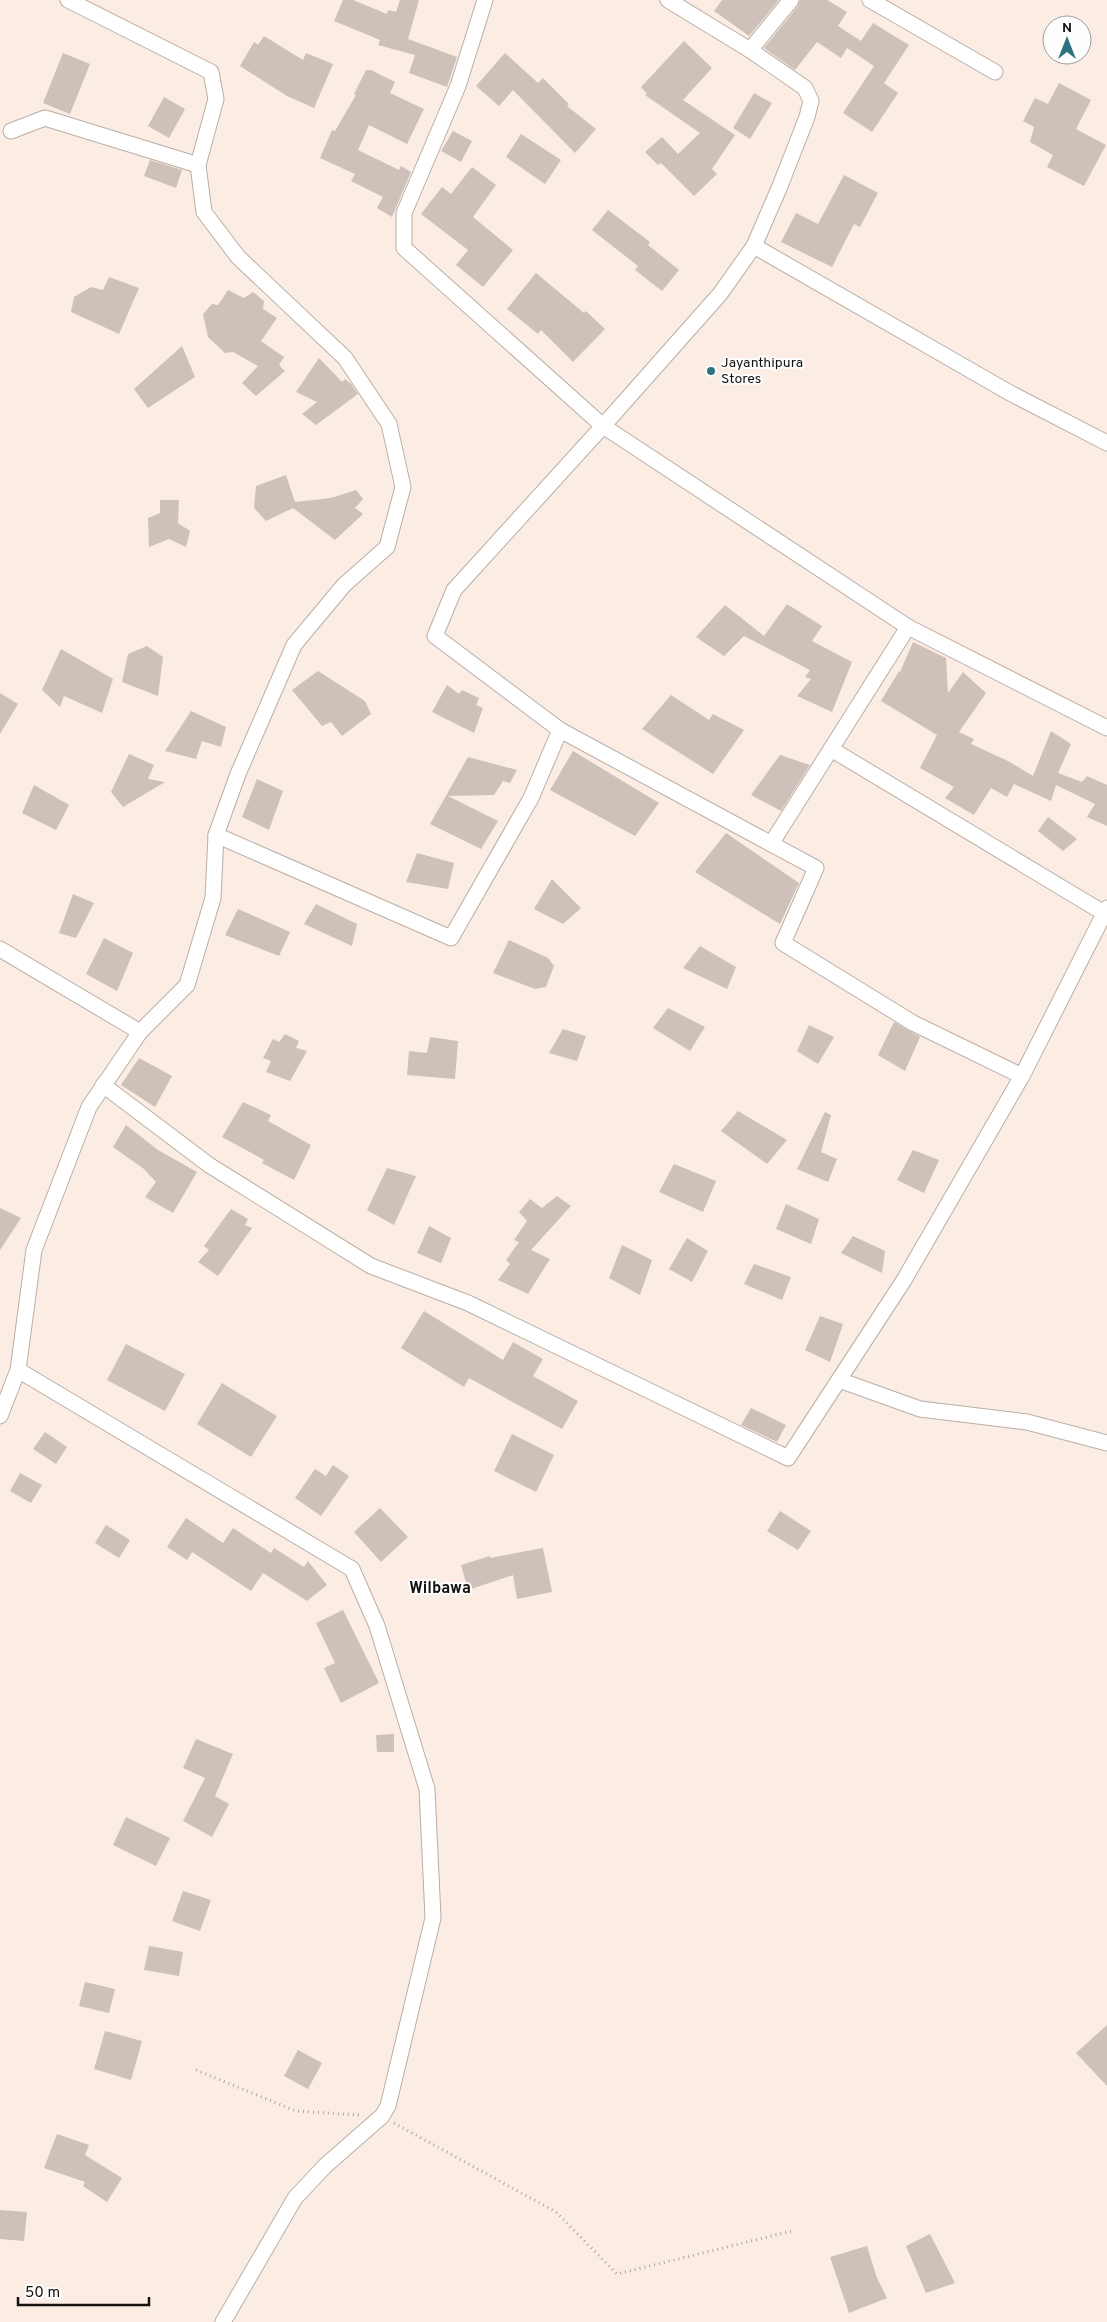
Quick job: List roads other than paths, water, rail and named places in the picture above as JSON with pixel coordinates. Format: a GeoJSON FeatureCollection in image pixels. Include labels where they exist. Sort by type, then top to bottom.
{"type":"FeatureCollection","features":[{"type":"Feature","properties":{"kind":"street"},"geometry":{"type":"LineString","coordinates":[[0,1416],[18,1370],[34,1250],[89,1107],[140,1032],[187,985],[214,898],[216,835],[238,774],[294,645],[344,585],[387,548],[403,487],[389,424],[345,358],[238,257],[204,212],[198,164],[216,99],[211,72],[68,0]]}},
{"type":"Feature","properties":{"kind":"street"},"geometry":{"type":"LineString","coordinates":[[485,0],[458,86],[404,213],[404,248],[604,426],[908,627],[1107,728]]}},
{"type":"Feature","properties":{"kind":"street"},"geometry":{"type":"LineString","coordinates":[[668,0],[750,50],[804,88],[811,101],[807,117],[754,246],[720,294],[604,426],[454,590],[435,636],[560,730],[816,868],[783,943],[913,1023],[1022,1076]]}},
{"type":"Feature","properties":{"kind":"street"},"geometry":{"type":"LineString","coordinates":[[750,50],[791,0]]}},
{"type":"Feature","properties":{"kind":"street"},"geometry":{"type":"LineString","coordinates":[[870,0],[996,72]]}},
{"type":"Feature","properties":{"kind":"street"},"geometry":{"type":"LineString","coordinates":[[11,132],[45,118],[198,164]]}},
{"type":"Feature","properties":{"kind":"street"},"geometry":{"type":"LineString","coordinates":[[754,246],[1010,393],[1107,444]]}},
{"type":"Feature","properties":{"kind":"street"},"geometry":{"type":"LineString","coordinates":[[771,844],[908,627]]}},
{"type":"Feature","properties":{"kind":"street"},"geometry":{"type":"LineString","coordinates":[[216,835],[451,938],[531,798],[560,730]]}},
{"type":"Feature","properties":{"kind":"street"},"geometry":{"type":"LineString","coordinates":[[103,1085],[208,1165],[371,1266],[468,1303],[788,1458],[904,1280],[1022,1076],[1105,910],[831,749]]}},
{"type":"Feature","properties":{"kind":"street"},"geometry":{"type":"LineString","coordinates":[[0,949],[140,1032]]}},
{"type":"Feature","properties":{"kind":"street"},"geometry":{"type":"LineString","coordinates":[[18,1370],[352,1569],[377,1626],[427,1789],[432,1918],[388,2106],[382,2116],[325,2166],[295,2198],[223,2322]]}},
{"type":"Feature","properties":{"kind":"street"},"geometry":{"type":"LineString","coordinates":[[839,1380],[920,1409],[1027,1422],[1107,1443]]}},
{"type":"Feature","properties":{"kind":"place","name":"Jayanthipura Stores"},"geometry":{"type":"Point","coordinates":[711,371]}},
{"type":"Feature","properties":{"kind":"district","name":"Wilbawa"},"geometry":{"type":"Point","coordinates":[440,1589]}}]}
